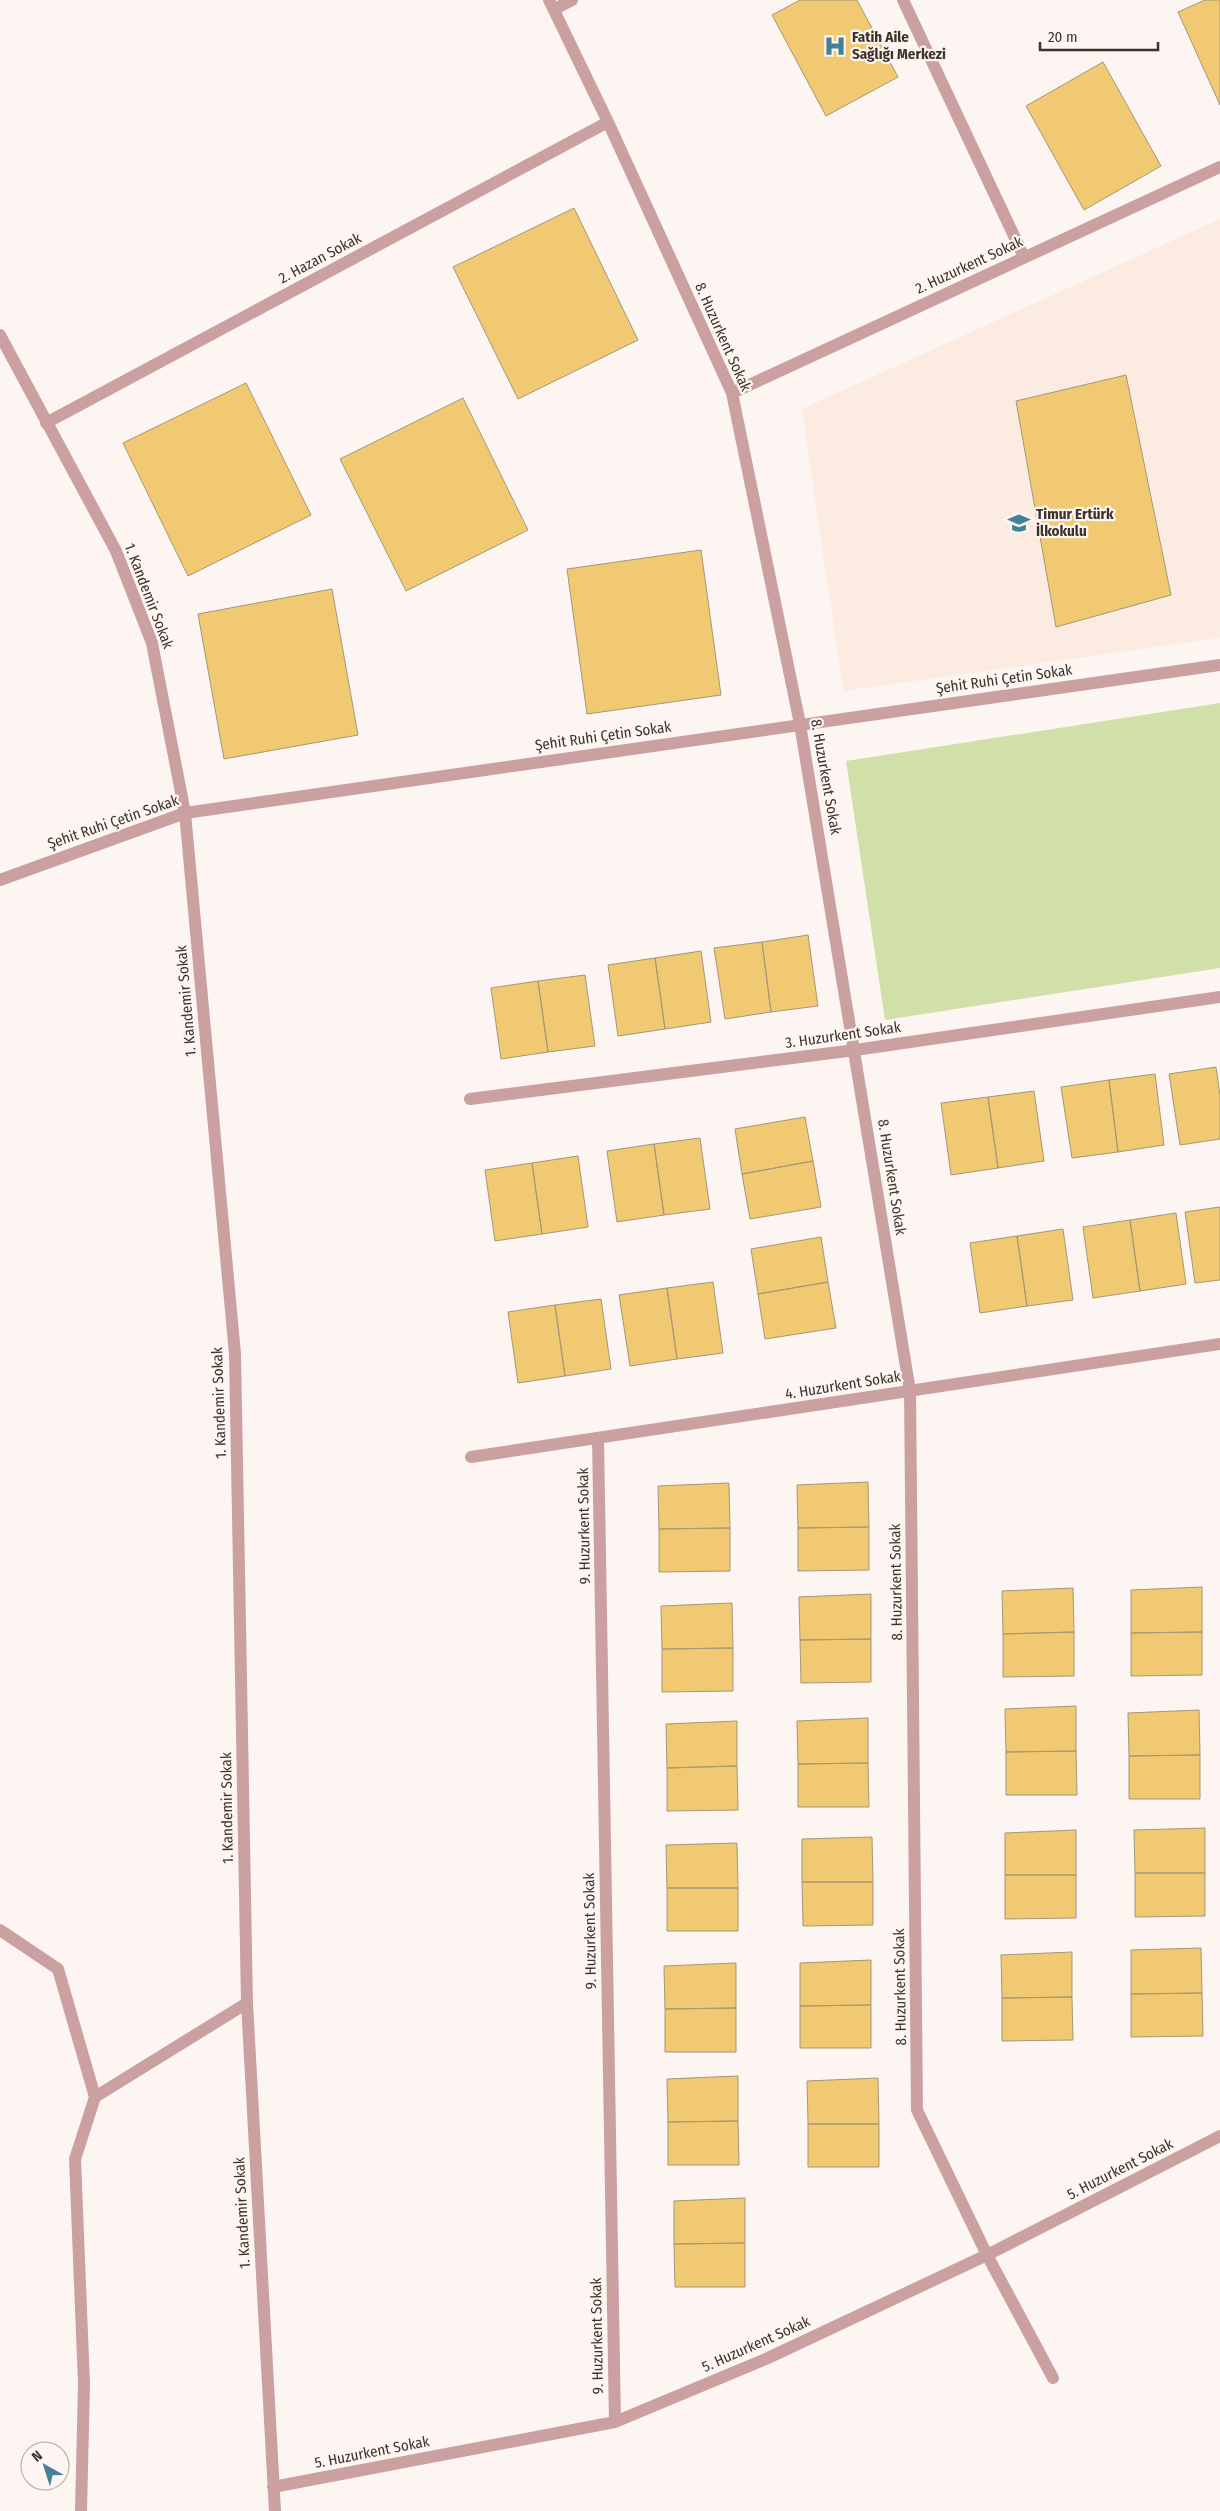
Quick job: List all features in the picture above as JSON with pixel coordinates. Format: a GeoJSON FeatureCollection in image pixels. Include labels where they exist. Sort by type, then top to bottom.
{"type":"FeatureCollection","features":[{"type":"Feature","properties":{"kind":"street"},"geometry":{"type":"LineString","coordinates":[[552,5],[572,0]]}},
{"type":"Feature","properties":{"kind":"street"},"geometry":{"type":"LineString","coordinates":[[903,0],[1024,258]]}},
{"type":"Feature","properties":{"kind":"street","name":"8. Huzurkent Sokak"},"geometry":{"type":"LineString","coordinates":[[552,5],[608,122],[732,393],[800,724],[910,1391],[917,2110],[987,2255],[1053,2378]]}},
{"type":"Feature","properties":{"kind":"street","name":"2. Hazan Sokak"},"geometry":{"type":"LineString","coordinates":[[46,423],[608,122]]}},
{"type":"Feature","properties":{"kind":"street","name":"2. Huzurkent Sokak"},"geometry":{"type":"LineString","coordinates":[[732,393],[1220,167]]}},
{"type":"Feature","properties":{"kind":"street","name":"1. Kandemir Sokak"},"geometry":{"type":"LineString","coordinates":[[0,335],[116,551],[152,643],[184,813],[235,1354],[246,2003],[275,2511]]}},
{"type":"Feature","properties":{"kind":"street","name":"Şehit Ruhi Çetin Sokak"},"geometry":{"type":"LineString","coordinates":[[0,880],[184,813],[1220,665]]}},
{"type":"Feature","properties":{"kind":"street","name":"3. Huzurkent Sokak"},"geometry":{"type":"LineString","coordinates":[[470,1099],[855,1050],[1220,997]]}},
{"type":"Feature","properties":{"kind":"street","name":"4. Huzurkent Sokak"},"geometry":{"type":"LineString","coordinates":[[471,1458],[1220,1344]]}},
{"type":"Feature","properties":{"kind":"street","name":"9. Huzurkent Sokak"},"geometry":{"type":"LineString","coordinates":[[598,1439],[615,2422]]}},
{"type":"Feature","properties":{"kind":"street"},"geometry":{"type":"LineString","coordinates":[[0,1930],[58,1969],[96,2097],[75,2159],[84,2384],[79,2504],[81,2511]]}},
{"type":"Feature","properties":{"kind":"street"},"geometry":{"type":"LineString","coordinates":[[96,2097],[246,2003]]}},
{"type":"Feature","properties":{"kind":"street","name":"5. Huzurkent Sokak"},"geometry":{"type":"LineString","coordinates":[[273,2487],[615,2422],[768,2358],[987,2255],[1220,2136]]}},
{"type":"Feature","properties":{"kind":"shaded area","name":"Timur Ertürk İlkokulu"},"geometry":{"type":"Polygon","coordinates":[[[1220,219],[1220,638],[843,691],[802,409],[1220,219]]]}},
{"type":"Feature","properties":{"kind":"green space"},"geometry":{"type":"Polygon","coordinates":[[[1220,703],[1220,968],[885,1020],[846,761],[1220,703]]]}},
{"type":"Feature","properties":{"kind":"building","name":"Fatih Aile Sağlığı Merkezi"},"geometry":{"type":"Polygon","coordinates":[[[800,0],[857,0],[898,77],[826,116],[772,15],[800,0]]]}},
{"type":"Feature","properties":{"kind":"building"},"geometry":{"type":"Polygon","coordinates":[[[1205,0],[1220,0],[1220,105],[1178,12],[1205,0]]]}},
{"type":"Feature","properties":{"kind":"building"},"geometry":{"type":"Polygon","coordinates":[[[1103,62],[1161,166],[1084,210],[1026,106],[1103,62]]]}},
{"type":"Feature","properties":{"kind":"building"},"geometry":{"type":"Polygon","coordinates":[[[574,208],[638,340],[518,399],[453,267],[574,208]]]}},
{"type":"Feature","properties":{"kind":"building"},"geometry":{"type":"Polygon","coordinates":[[[1126,375],[1171,595],[1056,627],[1016,401],[1126,375]]]}},
{"type":"Feature","properties":{"kind":"building"},"geometry":{"type":"Polygon","coordinates":[[[246,383],[311,515],[188,576],[123,443],[246,383]]]}},
{"type":"Feature","properties":{"kind":"building"},"geometry":{"type":"Polygon","coordinates":[[[463,398],[528,530],[406,591],[340,459],[463,398]]]}},
{"type":"Feature","properties":{"kind":"building"},"geometry":{"type":"Polygon","coordinates":[[[701,550],[721,695],[587,714],[567,569],[701,550]]]}},
{"type":"Feature","properties":{"kind":"building"},"geometry":{"type":"Polygon","coordinates":[[[332,589],[358,735],[224,759],[198,614],[332,589]]]}},
{"type":"Feature","properties":{"kind":"building"},"geometry":{"type":"Polygon","coordinates":[[[808,935],[818,1006],[771,1012],[762,942],[808,935]]]}},
{"type":"Feature","properties":{"kind":"building"},"geometry":{"type":"Polygon","coordinates":[[[762,942],[771,1012],[725,1019],[714,948],[762,942]]]}},
{"type":"Feature","properties":{"kind":"building"},"geometry":{"type":"Polygon","coordinates":[[[701,951],[711,1022],[665,1029],[655,958],[701,951]]]}},
{"type":"Feature","properties":{"kind":"building"},"geometry":{"type":"Polygon","coordinates":[[[655,958],[665,1029],[618,1036],[608,965],[655,958]]]}},
{"type":"Feature","properties":{"kind":"building"},"geometry":{"type":"Polygon","coordinates":[[[585,975],[595,1046],[548,1052],[538,981],[585,975]]]}},
{"type":"Feature","properties":{"kind":"building"},"geometry":{"type":"Polygon","coordinates":[[[538,981],[548,1052],[501,1059],[491,988],[538,981]]]}},
{"type":"Feature","properties":{"kind":"building"},"geometry":{"type":"Polygon","coordinates":[[[1216,1067],[1220,1095],[1220,1139],[1180,1145],[1169,1074],[1216,1067]]]}},
{"type":"Feature","properties":{"kind":"building"},"geometry":{"type":"Polygon","coordinates":[[[1155,1074],[1164,1145],[1118,1152],[1109,1080],[1155,1074]]]}},
{"type":"Feature","properties":{"kind":"building"},"geometry":{"type":"Polygon","coordinates":[[[1109,1080],[1118,1152],[1072,1158],[1061,1087],[1109,1080]]]}},
{"type":"Feature","properties":{"kind":"building"},"geometry":{"type":"Polygon","coordinates":[[[1034,1091],[1044,1161],[998,1168],[988,1097],[1034,1091]]]}},
{"type":"Feature","properties":{"kind":"building"},"geometry":{"type":"Polygon","coordinates":[[[988,1097],[998,1168],[951,1175],[941,1103],[988,1097]]]}},
{"type":"Feature","properties":{"kind":"building"},"geometry":{"type":"Polygon","coordinates":[[[805,1117],[813,1161],[742,1174],[735,1129],[805,1117]]]}},
{"type":"Feature","properties":{"kind":"building"},"geometry":{"type":"Polygon","coordinates":[[[700,1138],[710,1209],[664,1215],[654,1144],[700,1138]]]}},
{"type":"Feature","properties":{"kind":"building"},"geometry":{"type":"Polygon","coordinates":[[[654,1144],[664,1215],[617,1222],[607,1151],[654,1144]]]}},
{"type":"Feature","properties":{"kind":"building"},"geometry":{"type":"Polygon","coordinates":[[[578,1156],[588,1227],[542,1234],[532,1163],[578,1156]]]}},
{"type":"Feature","properties":{"kind":"building"},"geometry":{"type":"Polygon","coordinates":[[[813,1161],[821,1207],[750,1219],[742,1174],[813,1161]]]}},
{"type":"Feature","properties":{"kind":"building"},"geometry":{"type":"Polygon","coordinates":[[[532,1163],[542,1234],[495,1241],[485,1170],[532,1163]]]}},
{"type":"Feature","properties":{"kind":"building"},"geometry":{"type":"Polygon","coordinates":[[[1220,1207],[1220,1280],[1195,1283],[1185,1212],[1220,1207]]]}},
{"type":"Feature","properties":{"kind":"building"},"geometry":{"type":"Polygon","coordinates":[[[1176,1213],[1186,1284],[1140,1291],[1130,1220],[1176,1213]]]}},
{"type":"Feature","properties":{"kind":"building"},"geometry":{"type":"Polygon","coordinates":[[[1130,1220],[1140,1291],[1093,1298],[1083,1227],[1130,1220]]]}},
{"type":"Feature","properties":{"kind":"building"},"geometry":{"type":"Polygon","coordinates":[[[1063,1229],[1073,1300],[1027,1306],[1017,1236],[1063,1229]]]}},
{"type":"Feature","properties":{"kind":"building"},"geometry":{"type":"Polygon","coordinates":[[[1017,1236],[1027,1306],[980,1313],[970,1243],[1017,1236]]]}},
{"type":"Feature","properties":{"kind":"building"},"geometry":{"type":"Polygon","coordinates":[[[821,1237],[828,1282],[758,1294],[751,1249],[821,1237]]]}},
{"type":"Feature","properties":{"kind":"building"},"geometry":{"type":"Polygon","coordinates":[[[713,1282],[723,1353],[677,1359],[667,1288],[713,1282]]]}},
{"type":"Feature","properties":{"kind":"building"},"geometry":{"type":"Polygon","coordinates":[[[828,1282],[836,1328],[765,1339],[758,1294],[828,1282]]]}},
{"type":"Feature","properties":{"kind":"building"},"geometry":{"type":"Polygon","coordinates":[[[667,1288],[677,1359],[630,1366],[619,1295],[667,1288]]]}},
{"type":"Feature","properties":{"kind":"building"},"geometry":{"type":"Polygon","coordinates":[[[601,1299],[611,1369],[565,1376],[555,1305],[601,1299]]]}},
{"type":"Feature","properties":{"kind":"building"},"geometry":{"type":"Polygon","coordinates":[[[555,1305],[565,1376],[518,1383],[508,1312],[555,1305]]]}},
{"type":"Feature","properties":{"kind":"building"},"geometry":{"type":"Polygon","coordinates":[[[868,1482],[869,1527],[798,1528],[797,1485],[868,1482]]]}},
{"type":"Feature","properties":{"kind":"building"},"geometry":{"type":"Polygon","coordinates":[[[729,1483],[730,1528],[659,1529],[658,1486],[729,1483]]]}},
{"type":"Feature","properties":{"kind":"building"},"geometry":{"type":"Polygon","coordinates":[[[869,1527],[869,1570],[798,1571],[798,1528],[869,1527]]]}},
{"type":"Feature","properties":{"kind":"building"},"geometry":{"type":"Polygon","coordinates":[[[730,1528],[730,1571],[659,1572],[659,1529],[730,1528]]]}},
{"type":"Feature","properties":{"kind":"building"},"geometry":{"type":"Polygon","coordinates":[[[1202,1587],[1202,1632],[1131,1633],[1131,1590],[1202,1587]]]}},
{"type":"Feature","properties":{"kind":"building"},"geometry":{"type":"Polygon","coordinates":[[[1073,1588],[1074,1632],[1003,1634],[1002,1591],[1073,1588]]]}},
{"type":"Feature","properties":{"kind":"building"},"geometry":{"type":"Polygon","coordinates":[[[871,1594],[871,1639],[800,1640],[799,1597],[871,1594]]]}},
{"type":"Feature","properties":{"kind":"building"},"geometry":{"type":"Polygon","coordinates":[[[732,1603],[733,1648],[662,1649],[661,1606],[732,1603]]]}},
{"type":"Feature","properties":{"kind":"building"},"geometry":{"type":"Polygon","coordinates":[[[1074,1632],[1074,1676],[1003,1677],[1003,1634],[1074,1632]]]}},
{"type":"Feature","properties":{"kind":"building"},"geometry":{"type":"Polygon","coordinates":[[[1202,1632],[1202,1675],[1131,1676],[1131,1633],[1202,1632]]]}},
{"type":"Feature","properties":{"kind":"building"},"geometry":{"type":"Polygon","coordinates":[[[871,1639],[871,1682],[801,1683],[800,1640],[871,1639]]]}},
{"type":"Feature","properties":{"kind":"building"},"geometry":{"type":"Polygon","coordinates":[[[733,1648],[733,1691],[662,1692],[662,1649],[733,1648]]]}},
{"type":"Feature","properties":{"kind":"building"},"geometry":{"type":"Polygon","coordinates":[[[1076,1706],[1076,1751],[1006,1752],[1005,1709],[1076,1706]]]}},
{"type":"Feature","properties":{"kind":"building"},"geometry":{"type":"Polygon","coordinates":[[[1199,1710],[1200,1755],[1129,1756],[1128,1713],[1199,1710]]]}},
{"type":"Feature","properties":{"kind":"building"},"geometry":{"type":"Polygon","coordinates":[[[868,1718],[868,1763],[798,1764],[797,1721],[868,1718]]]}},
{"type":"Feature","properties":{"kind":"building"},"geometry":{"type":"Polygon","coordinates":[[[737,1721],[737,1766],[667,1768],[666,1724],[737,1721]]]}},
{"type":"Feature","properties":{"kind":"building"},"geometry":{"type":"Polygon","coordinates":[[[1076,1751],[1077,1795],[1006,1795],[1006,1752],[1076,1751]]]}},
{"type":"Feature","properties":{"kind":"building"},"geometry":{"type":"Polygon","coordinates":[[[1200,1755],[1200,1799],[1129,1799],[1129,1756],[1200,1755]]]}},
{"type":"Feature","properties":{"kind":"building"},"geometry":{"type":"Polygon","coordinates":[[[868,1763],[869,1807],[798,1807],[798,1764],[868,1763]]]}},
{"type":"Feature","properties":{"kind":"building"},"geometry":{"type":"Polygon","coordinates":[[[737,1766],[738,1810],[667,1811],[667,1768],[737,1766]]]}},
{"type":"Feature","properties":{"kind":"building"},"geometry":{"type":"Polygon","coordinates":[[[1205,1828],[1205,1873],[1135,1873],[1134,1830],[1205,1828]]]}},
{"type":"Feature","properties":{"kind":"building"},"geometry":{"type":"Polygon","coordinates":[[[1076,1830],[1076,1875],[1005,1875],[1005,1833],[1076,1830]]]}},
{"type":"Feature","properties":{"kind":"building"},"geometry":{"type":"Polygon","coordinates":[[[872,1837],[873,1882],[802,1882],[802,1839],[872,1837]]]}},
{"type":"Feature","properties":{"kind":"building"},"geometry":{"type":"Polygon","coordinates":[[[737,1843],[738,1888],[667,1888],[666,1845],[737,1843]]]}},
{"type":"Feature","properties":{"kind":"building"},"geometry":{"type":"Polygon","coordinates":[[[1135,1873],[1205,1873],[1205,1916],[1135,1917],[1135,1873]]]}},
{"type":"Feature","properties":{"kind":"building"},"geometry":{"type":"Polygon","coordinates":[[[1005,1875],[1076,1875],[1076,1918],[1005,1919],[1005,1875]]]}},
{"type":"Feature","properties":{"kind":"building"},"geometry":{"type":"Polygon","coordinates":[[[802,1882],[873,1882],[873,1925],[803,1926],[802,1882]]]}},
{"type":"Feature","properties":{"kind":"building"},"geometry":{"type":"Polygon","coordinates":[[[667,1888],[738,1888],[738,1931],[667,1931],[667,1888]]]}},
{"type":"Feature","properties":{"kind":"building"},"geometry":{"type":"Polygon","coordinates":[[[1201,1948],[1202,1993],[1131,1994],[1131,1950],[1201,1948]]]}},
{"type":"Feature","properties":{"kind":"building"},"geometry":{"type":"Polygon","coordinates":[[[1072,1952],[1072,1997],[1002,1998],[1001,1955],[1072,1952]]]}},
{"type":"Feature","properties":{"kind":"building"},"geometry":{"type":"Polygon","coordinates":[[[871,1960],[871,2005],[800,2006],[800,1963],[871,1960]]]}},
{"type":"Feature","properties":{"kind":"building"},"geometry":{"type":"Polygon","coordinates":[[[736,1963],[736,2008],[665,2009],[664,1966],[736,1963]]]}},
{"type":"Feature","properties":{"kind":"building"},"geometry":{"type":"Polygon","coordinates":[[[1202,1993],[1203,2036],[1131,2037],[1131,1994],[1202,1993]]]}},
{"type":"Feature","properties":{"kind":"building"},"geometry":{"type":"Polygon","coordinates":[[[1072,1997],[1073,2040],[1002,2041],[1002,1998],[1072,1997]]]}},
{"type":"Feature","properties":{"kind":"building"},"geometry":{"type":"Polygon","coordinates":[[[871,2005],[871,2048],[800,2048],[800,2006],[871,2005]]]}},
{"type":"Feature","properties":{"kind":"building"},"geometry":{"type":"Polygon","coordinates":[[[736,2008],[736,2052],[665,2052],[665,2009],[736,2008]]]}},
{"type":"Feature","properties":{"kind":"building"},"geometry":{"type":"Polygon","coordinates":[[[738,2076],[738,2121],[668,2122],[667,2079],[738,2076]]]}},
{"type":"Feature","properties":{"kind":"building"},"geometry":{"type":"Polygon","coordinates":[[[878,2078],[879,2124],[808,2124],[807,2081],[878,2078]]]}},
{"type":"Feature","properties":{"kind":"building"},"geometry":{"type":"Polygon","coordinates":[[[738,2121],[739,2165],[668,2165],[668,2122],[738,2121]]]}},
{"type":"Feature","properties":{"kind":"building"},"geometry":{"type":"Polygon","coordinates":[[[808,2124],[879,2124],[879,2167],[808,2167],[808,2124]]]}},
{"type":"Feature","properties":{"kind":"building"},"geometry":{"type":"Polygon","coordinates":[[[745,2198],[745,2243],[674,2244],[674,2201],[745,2198]]]}},
{"type":"Feature","properties":{"kind":"building"},"geometry":{"type":"Polygon","coordinates":[[[745,2243],[745,2287],[675,2287],[674,2244],[745,2243]]]}},
{"type":"Feature","properties":{"kind":"place","name":"Fatih Aile Sağlığı Merkezi"},"geometry":{"type":"Point","coordinates":[835,46]}},
{"type":"Feature","properties":{"kind":"place","name":"Timur Ertürk İlkokulu"},"geometry":{"type":"Point","coordinates":[1019,523]}}]}
